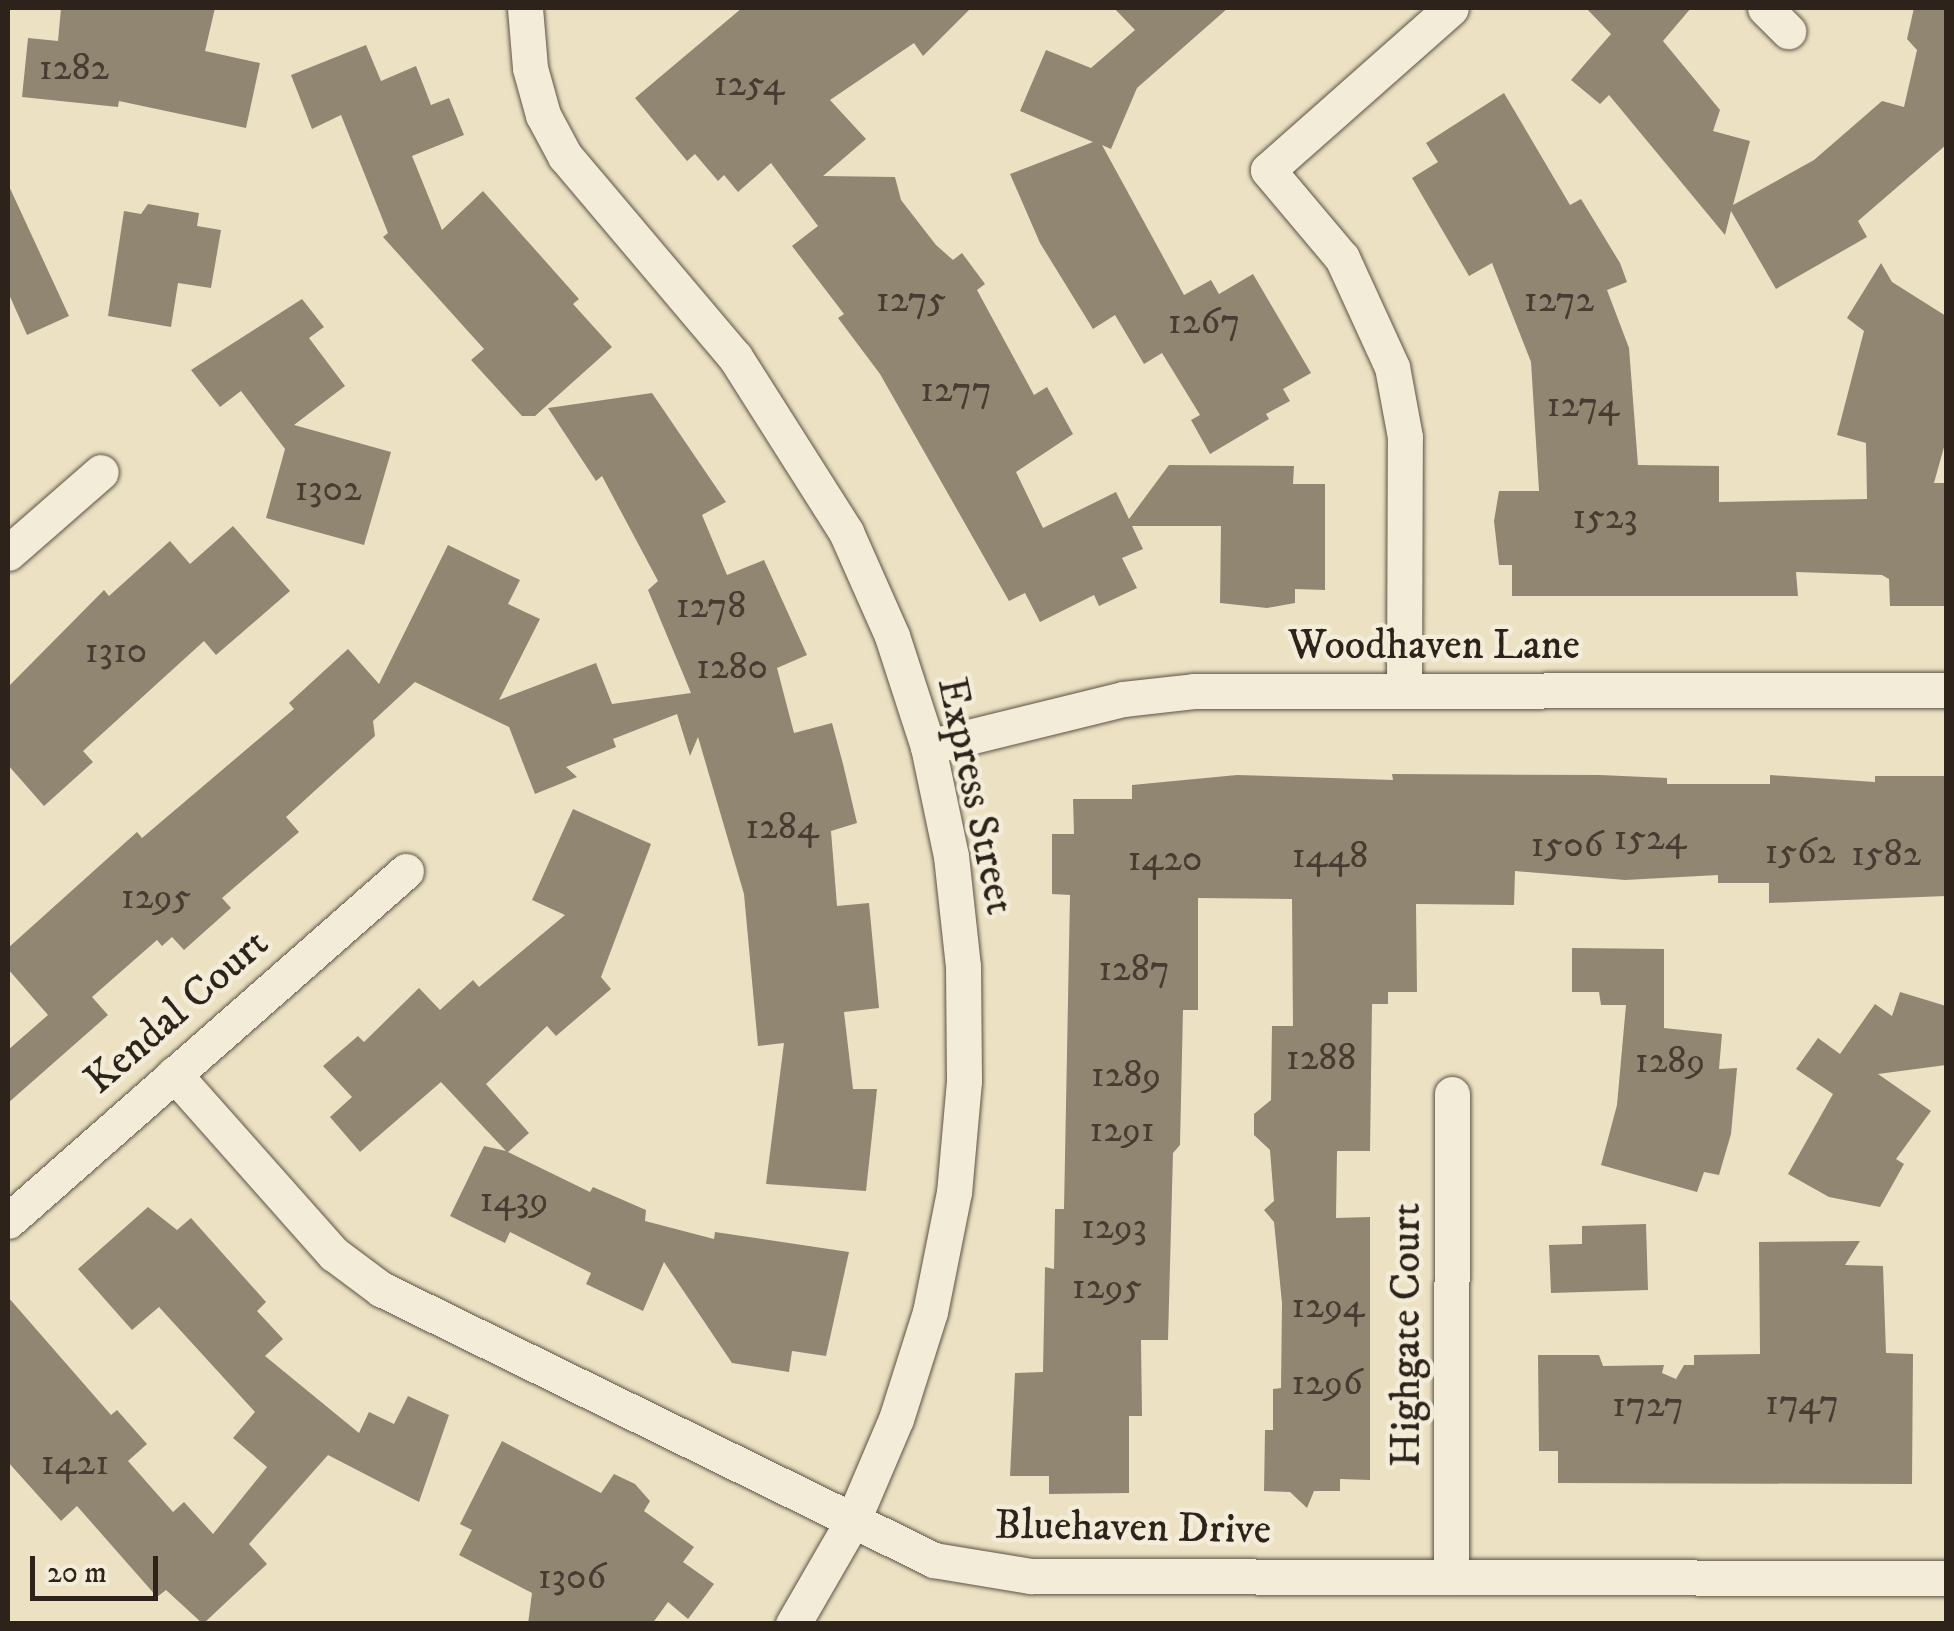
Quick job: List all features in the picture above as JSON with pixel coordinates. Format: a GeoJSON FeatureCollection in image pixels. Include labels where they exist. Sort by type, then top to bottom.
{"type":"FeatureCollection","features":[{"type":"Feature","properties":{"kind":"street","name":"Express Street"},"geometry":{"type":"LineString","coordinates":[[525,8],[530,68],[558,143],[735,356],[799,448],[892,636],[928,747],[951,856],[963,966],[964,1081],[954,1192],[924,1330],[896,1419],[852,1522],[793,1624]]}},
{"type":"Feature","properties":{"kind":"street"},"geometry":{"type":"LineString","coordinates":[[1404,690],[1405,437],[1392,367],[1342,258],[1268,170],[1451,8]]}},
{"type":"Feature","properties":{"kind":"street"},"geometry":{"type":"LineString","coordinates":[[8,553],[101,472]]}},
{"type":"Feature","properties":{"kind":"street","name":"Woodhaven Lane"},"geometry":{"type":"LineString","coordinates":[[928,747],[1123,698],[1194,691],[1946,690]]}},
{"type":"Feature","properties":{"kind":"street","name":"Kendal Court"},"geometry":{"type":"LineString","coordinates":[[8,1221],[406,871]]}},
{"type":"Feature","properties":{"kind":"street","name":"Bluehaven Drive"},"geometry":{"type":"LineString","coordinates":[[174,1074],[334,1254],[381,1289],[934,1560],[982,1572],[1946,1578]]}},
{"type":"Feature","properties":{"kind":"street","name":"Highgate Court"},"geometry":{"type":"LineString","coordinates":[[1452,1094],[1452,1577]]}},
{"type":"Feature","properties":{"kind":"building"},"geometry":{"type":"Polygon","coordinates":[[[61,8],[215,8],[205,51],[260,63],[246,128],[119,101],[118,107],[22,97],[28,38],[58,41],[61,8]]]}},
{"type":"Feature","properties":{"kind":"building"},"geometry":{"type":"Polygon","coordinates":[[[742,8],[971,8],[923,56],[914,43],[830,100],[866,139],[823,176],[895,177],[901,200],[936,245],[953,260],[962,253],[985,284],[977,290],[1034,395],[1047,387],[1073,434],[1016,472],[1043,528],[1116,492],[1129,519],[1169,465],[1294,466],[1293,484],[1325,484],[1325,590],[1295,589],[1295,603],[1267,608],[1220,603],[1221,526],[1132,526],[1143,549],[1122,558],[1137,588],[1099,606],[1094,595],[1040,622],[1025,593],[1009,601],[880,374],[838,318],[844,314],[792,246],[818,226],[771,163],[738,192],[724,175],[718,181],[695,154],[687,161],[635,98],[742,8]]]}},
{"type":"Feature","properties":{"kind":"building"},"geometry":{"type":"Polygon","coordinates":[[[1114,8],[1228,8],[1137,88],[1111,149],[1102,145],[1184,295],[1211,280],[1219,294],[1253,274],[1311,373],[1283,389],[1290,401],[1266,414],[1269,419],[1210,454],[1191,420],[1200,415],[1162,353],[1144,364],[1115,315],[1093,329],[1040,243],[1010,174],[1093,142],[1020,111],[1046,50],[1091,68],[1135,30],[1114,8]]]}},
{"type":"Feature","properties":{"kind":"building"},"geometry":{"type":"Polygon","coordinates":[[[1586,8],[1691,8],[1663,41],[1720,110],[1713,131],[1750,141],[1733,205],[1814,160],[1882,101],[1904,107],[1917,50],[1907,39],[1914,8],[1946,8],[1946,145],[1858,221],[1867,237],[1776,289],[1731,211],[1725,235],[1609,95],[1600,104],[1571,80],[1611,34],[1586,8]]]}},
{"type":"Feature","properties":{"kind":"building"},"geometry":{"type":"Polygon","coordinates":[[[366,45],[381,81],[416,66],[431,105],[449,98],[464,135],[412,156],[442,230],[483,191],[579,299],[573,304],[612,347],[535,416],[522,416],[471,360],[484,349],[383,237],[388,233],[341,115],[312,129],[291,75],[366,45]]]}},
{"type":"Feature","properties":{"kind":"building"},"geometry":{"type":"Polygon","coordinates":[[[1504,93],[1570,205],[1581,199],[1620,263],[1627,282],[1607,290],[1629,348],[1638,465],[1719,466],[1719,502],[1867,499],[1866,443],[1837,435],[1864,331],[1847,318],[1881,263],[1892,282],[1946,316],[1946,440],[1934,483],[1946,483],[1946,606],[1890,606],[1889,579],[1882,575],[1796,572],[1798,596],[1512,596],[1512,565],[1499,565],[1494,521],[1499,491],[1539,491],[1531,362],[1492,263],[1469,276],[1412,178],[1438,162],[1426,143],[1504,93]]]}},
{"type":"Feature","properties":{"kind":"building"},"geometry":{"type":"Polygon","coordinates":[[[8,184],[69,316],[27,335],[8,292],[8,184]]]}},
{"type":"Feature","properties":{"kind":"building"},"geometry":{"type":"Polygon","coordinates":[[[148,204],[199,213],[197,226],[221,230],[211,288],[178,283],[171,327],[108,316],[124,211],[141,214],[148,204]]]}},
{"type":"Feature","properties":{"kind":"building"},"geometry":{"type":"Polygon","coordinates":[[[302,299],[324,327],[309,338],[345,386],[294,425],[391,452],[364,545],[266,518],[285,449],[241,391],[220,407],[191,370],[302,299]]]}},
{"type":"Feature","properties":{"kind":"building"},"geometry":{"type":"Polygon","coordinates":[[[652,393],[726,502],[702,515],[727,575],[764,560],[807,655],[777,668],[794,733],[832,723],[843,764],[857,823],[831,831],[837,906],[869,903],[879,1008],[844,1012],[853,1089],[877,1089],[866,1191],[766,1184],[784,1043],[758,1046],[744,894],[698,737],[690,756],[677,714],[613,739],[616,747],[566,767],[577,777],[535,794],[509,727],[415,682],[373,721],[375,736],[286,817],[299,832],[222,898],[231,908],[184,950],[172,937],[162,946],[157,940],[92,997],[108,1015],[8,1103],[8,1050],[48,1015],[8,969],[8,948],[137,832],[142,838],[294,709],[289,703],[348,649],[379,684],[448,545],[520,580],[508,604],[540,619],[499,700],[596,663],[612,704],[691,693],[648,590],[658,581],[602,476],[596,481],[548,408],[652,393]]]}},
{"type":"Feature","properties":{"kind":"building"},"geometry":{"type":"Polygon","coordinates":[[[233,526],[290,591],[216,655],[204,641],[83,751],[93,762],[44,806],[8,765],[8,687],[104,590],[109,596],[170,541],[190,564],[233,526]]]}},
{"type":"Feature","properties":{"kind":"building"},"geometry":{"type":"Polygon","coordinates":[[[1392,774],[1600,775],[1667,778],[1667,784],[1770,784],[1770,775],[1875,782],[1875,776],[1946,776],[1946,896],[1769,903],[1769,883],[1718,883],[1718,875],[1625,880],[1515,871],[1514,905],[1416,904],[1417,992],[1388,992],[1388,1004],[1372,1004],[1370,1151],[1337,1151],[1336,1218],[1370,1217],[1370,1480],[1340,1479],[1340,1491],[1314,1491],[1307,1508],[1290,1492],[1264,1491],[1265,1430],[1273,1430],[1273,1389],[1281,1388],[1282,1303],[1274,1222],[1264,1210],[1274,1201],[1270,1150],[1254,1135],[1254,1114],[1271,1100],[1272,1026],[1293,1026],[1292,899],[1198,898],[1198,1010],[1183,1010],[1180,1145],[1173,1153],[1168,1340],[1141,1340],[1142,1416],[1129,1416],[1129,1493],[1049,1494],[1049,1476],[1010,1476],[1015,1373],[1043,1372],[1045,1267],[1054,1269],[1055,1209],[1064,1209],[1070,895],[1052,894],[1052,834],[1074,834],[1073,799],[1132,799],[1132,785],[1237,775],[1393,780],[1392,774]]]}},
{"type":"Feature","properties":{"kind":"building"},"geometry":{"type":"Polygon","coordinates":[[[573,809],[651,844],[601,977],[611,989],[556,1036],[547,1026],[486,1084],[529,1133],[508,1152],[590,1192],[593,1187],[646,1210],[645,1221],[714,1239],[715,1232],[849,1252],[826,1356],[792,1351],[789,1372],[732,1363],[664,1262],[643,1311],[586,1284],[591,1273],[510,1232],[505,1243],[450,1216],[484,1146],[506,1151],[441,1082],[360,1152],[330,1117],[352,1097],[323,1066],[358,1036],[364,1042],[419,988],[440,1010],[473,980],[479,987],[565,915],[532,900],[573,809]]]}},
{"type":"Feature","properties":{"kind":"building"},"geometry":{"type":"Polygon","coordinates":[[[1572,948],[1664,949],[1664,1028],[1722,1034],[1719,1069],[1737,1068],[1731,1134],[1719,1175],[1704,1172],[1697,1192],[1601,1165],[1617,1105],[1626,1005],[1601,1005],[1599,992],[1572,992],[1572,948]]]}},
{"type":"Feature","properties":{"kind":"building"},"geometry":{"type":"Polygon","coordinates":[[[1900,992],[1946,1006],[1946,1065],[1878,1074],[1931,1111],[1896,1159],[1904,1164],[1880,1207],[1829,1197],[1788,1174],[1833,1094],[1796,1069],[1818,1038],[1840,1054],[1875,1004],[1892,1016],[1900,992]]]}},
{"type":"Feature","properties":{"kind":"building"},"geometry":{"type":"Polygon","coordinates":[[[148,1207],[177,1230],[191,1218],[266,1302],[257,1311],[283,1339],[265,1356],[359,1433],[369,1412],[394,1424],[408,1396],[449,1415],[419,1502],[328,1455],[249,1544],[267,1564],[203,1624],[166,1590],[157,1597],[77,1506],[61,1521],[8,1462],[8,1297],[111,1415],[117,1410],[147,1444],[128,1461],[173,1512],[184,1502],[213,1534],[267,1467],[233,1438],[255,1412],[159,1307],[132,1330],[78,1269],[148,1207]]]}},
{"type":"Feature","properties":{"kind":"building"},"geometry":{"type":"Polygon","coordinates":[[[1646,1224],[1648,1290],[1551,1293],[1549,1245],[1582,1244],[1582,1226],[1646,1224]]]}},
{"type":"Feature","properties":{"kind":"building"},"geometry":{"type":"Polygon","coordinates":[[[1860,1241],[1845,1265],[1883,1266],[1886,1353],[1913,1354],[1912,1484],[1558,1483],[1558,1451],[1539,1451],[1538,1355],[1599,1355],[1603,1366],[1664,1365],[1662,1373],[1676,1379],[1684,1365],[1694,1365],[1694,1355],[1760,1354],[1759,1242],[1860,1241]]]}},
{"type":"Feature","properties":{"kind":"building"},"geometry":{"type":"Polygon","coordinates":[[[502,1441],[601,1493],[614,1474],[635,1484],[650,1501],[644,1511],[694,1547],[683,1562],[714,1584],[688,1619],[668,1602],[652,1624],[528,1624],[532,1593],[459,1555],[472,1530],[460,1524],[502,1441]]]}}]}
